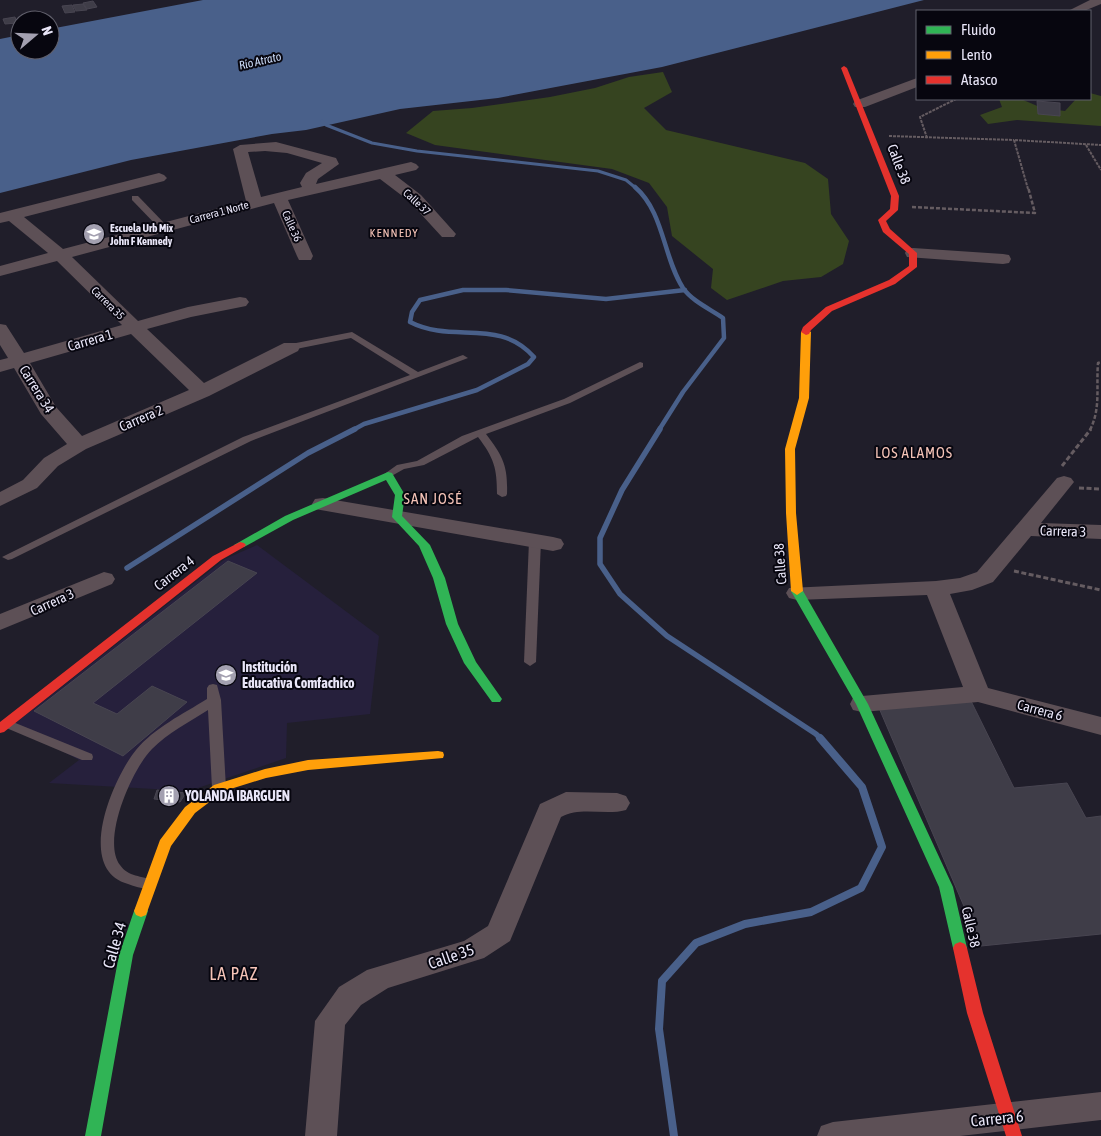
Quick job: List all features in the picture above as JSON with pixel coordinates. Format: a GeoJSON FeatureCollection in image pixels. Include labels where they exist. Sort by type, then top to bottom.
{"type":"FeatureCollection","features":[{"type":"Feature","properties":{"kind":"street"},"geometry":{"type":"LineString","coordinates":[[1076,10],[1100,0]]}},
{"type":"Feature","properties":{"kind":"street","name":"Calle 38"},"geometry":{"type":"LineString","coordinates":[[844,68],[860,104],[895,196],[894,210],[882,220],[886,230],[913,253],[913,266],[892,282],[829,309],[806,328],[804,398],[790,449],[791,513],[797,593],[862,704],[946,887],[975,1013],[1011,1126]]}},
{"type":"Feature","properties":{"kind":"street"},"geometry":{"type":"LineString","coordinates":[[860,104],[916,82]]}},
{"type":"Feature","properties":{"kind":"street"},"geometry":{"type":"LineString","coordinates":[[255,203],[240,149],[260,145],[291,147],[332,161],[332,164],[311,176],[308,183],[311,190]]}},
{"type":"Feature","properties":{"kind":"street","name":"Carrera 1 Norte"},"geometry":{"type":"LineString","coordinates":[[0,271],[255,203],[411,168]]}},
{"type":"Feature","properties":{"kind":"street","name":"Calle 37"},"geometry":{"type":"LineString","coordinates":[[383,174],[415,198],[448,234]]}},
{"type":"Feature","properties":{"kind":"street"},"geometry":{"type":"LineString","coordinates":[[6,216],[159,178]]}},
{"type":"Feature","properties":{"kind":"street","name":"Calle 36"},"geometry":{"type":"LineString","coordinates":[[279,197],[305,256]]}},
{"type":"Feature","properties":{"kind":"street","name":"Carrera 35"},"geometry":{"type":"LineString","coordinates":[[6,216],[60,255],[202,392]]}},
{"type":"Feature","properties":{"kind":"street"},"geometry":{"type":"LineString","coordinates":[[913,253],[1003,259]]}},
{"type":"Feature","properties":{"kind":"street","name":"Carrera 1"},"geometry":{"type":"LineString","coordinates":[[0,366],[188,312],[240,302]]}},
{"type":"Feature","properties":{"kind":"street","name":"Carrera 34"},"geometry":{"type":"LineString","coordinates":[[0,329],[48,410],[78,445]]}},
{"type":"Feature","properties":{"kind":"street","name":"Carrera 2"},"geometry":{"type":"LineString","coordinates":[[0,500],[30,484],[51,462],[78,445],[202,392],[290,347]]}},
{"type":"Feature","properties":{"kind":"street"},"geometry":{"type":"LineString","coordinates":[[388,475],[400,495],[397,517]]}},
{"type":"Feature","properties":{"kind":"street","name":"Carrera 4"},"geometry":{"type":"LineString","coordinates":[[4,726],[217,558],[290,518],[388,475]]}},
{"type":"Feature","properties":{"kind":"street"},"geometry":{"type":"LineString","coordinates":[[797,593],[936,588],[964,585],[985,577],[1064,482]]}},
{"type":"Feature","properties":{"kind":"street"},"geometry":{"type":"LineString","coordinates":[[323,504],[544,542]]}},
{"type":"Feature","properties":{"kind":"street"},"geometry":{"type":"LineString","coordinates":[[397,517],[424,545],[439,578],[452,624],[470,663],[496,699]]}},
{"type":"Feature","properties":{"kind":"street","name":"Carrera 3"},"geometry":{"type":"LineString","coordinates":[[1025,530],[1101,532]]}},
{"type":"Feature","properties":{"kind":"street","name":"Carrera 3"},"geometry":{"type":"LineString","coordinates":[[0,623],[104,579]]}},
{"type":"Feature","properties":{"kind":"street"},"geometry":{"type":"LineString","coordinates":[[936,588],[978,694]]}},
{"type":"Feature","properties":{"kind":"street","name":"Carrera 6"},"geometry":{"type":"LineString","coordinates":[[862,704],[978,694],[1101,726]]}},
{"type":"Feature","properties":{"kind":"street"},"geometry":{"type":"LineString","coordinates":[[219,788],[265,774],[308,765],[438,755]]}},
{"type":"Feature","properties":{"kind":"street","name":"Calle 34"},"geometry":{"type":"LineString","coordinates":[[93,1136],[126,955],[165,844],[190,810],[219,788]]}},
{"type":"Feature","properties":{"kind":"street","name":"Calle 35"},"geometry":{"type":"LineString","coordinates":[[320,1136],[330,1021],[350,996],[378,979],[474,950],[500,933],[550,811],[566,802],[617,803]]}},
{"type":"Feature","properties":{"kind":"street","name":"Carrera 6"},"geometry":{"type":"LineString","coordinates":[[833,1136],[1011,1126],[1101,1106]]}},
{"type":"Feature","properties":{"kind":"lane"},"geometry":{"type":"LineString","coordinates":[[135,198],[163,227]]}},
{"type":"Feature","properties":{"kind":"lane"},"geometry":{"type":"LineString","coordinates":[[290,347],[352,335],[417,375]]}},
{"type":"Feature","properties":{"kind":"lane"},"geometry":{"type":"LineString","coordinates":[[8,557],[247,439],[463,358]]}},
{"type":"Feature","properties":{"kind":"lane"},"geometry":{"type":"LineString","coordinates":[[388,475],[401,467],[420,463],[452,445],[480,433],[567,401],[640,366]]}},
{"type":"Feature","properties":{"kind":"lane"},"geometry":{"type":"LineString","coordinates":[[480,433],[500,459],[503,476],[502,494]]}},
{"type":"Feature","properties":{"kind":"lane"},"geometry":{"type":"LineString","coordinates":[[530,662],[544,542]]}},
{"type":"Feature","properties":{"kind":"lane"},"geometry":{"type":"LineString","coordinates":[[151,884],[122,876],[111,861],[106,847],[110,817],[124,782],[140,753],[214,694],[219,788]]}},
{"type":"Feature","properties":{"kind":"lane"},"geometry":{"type":"LineString","coordinates":[[4,726],[87,757]]}},
{"type":"Feature","properties":{"kind":"path"},"geometry":{"type":"LineString","coordinates":[[926,138],[920,118],[925,113],[954,100]]}},
{"type":"Feature","properties":{"kind":"path"},"geometry":{"type":"LineString","coordinates":[[872,136],[1014,140],[1101,145]]}},
{"type":"Feature","properties":{"kind":"path"},"geometry":{"type":"LineString","coordinates":[[894,206],[1035,213],[1014,140]]}},
{"type":"Feature","properties":{"kind":"path"},"geometry":{"type":"LineString","coordinates":[[1085,144],[1101,170]]}},
{"type":"Feature","properties":{"kind":"path"},"geometry":{"type":"LineString","coordinates":[[1064,482],[1060,469],[1099,419],[1100,389],[1097,374],[1098,363],[1101,362]]}},
{"type":"Feature","properties":{"kind":"path"},"geometry":{"type":"LineString","coordinates":[[994,567],[1101,590]]}},
{"type":"Feature","properties":{"kind":"shaded area","name":"Institución Educativa Comfachico"},"geometry":{"type":"Polygon","coordinates":[[[257,545],[379,636],[370,714],[287,723],[286,758],[189,791],[49,783],[79,760],[13,725],[225,559],[257,545]]]}},
{"type":"Feature","properties":{"kind":"green space"},"geometry":{"type":"Polygon","coordinates":[[[663,72],[672,92],[644,108],[666,130],[805,163],[828,179],[831,214],[849,241],[843,264],[821,277],[783,281],[727,300],[711,288],[713,269],[672,236],[667,207],[649,183],[612,169],[435,145],[406,133],[433,111],[472,108],[550,97],[595,88],[629,77],[663,72]]]}},
{"type":"Feature","properties":{"kind":"green space"},"geometry":{"type":"Polygon","coordinates":[[[1091,93],[1101,96],[1101,126],[1017,120],[988,124],[980,115],[1002,107],[999,100],[1023,100],[1042,108],[1065,111],[1075,100],[1091,100],[1091,93]]]}},
{"type":"Feature","properties":{"kind":"water","name":"Río Atrato"},"geometry":{"type":"Polygon","coordinates":[[[203,0],[924,0],[662,67],[498,98],[400,109],[306,130],[272,134],[131,160],[0,193],[0,39],[10,37],[10,60],[60,60],[60,27],[203,0]]]}},
{"type":"Feature","properties":{"kind":"building"},"geometry":{"type":"Polygon","coordinates":[[[93,1],[97,7],[87,9],[83,3],[93,1]]]}},
{"type":"Feature","properties":{"kind":"building"},"geometry":{"type":"Polygon","coordinates":[[[83,4],[87,10],[76,11],[73,5],[83,4]]]}},
{"type":"Feature","properties":{"kind":"building"},"geometry":{"type":"Polygon","coordinates":[[[72,5],[75,12],[65,13],[62,6],[72,5]]]}},
{"type":"Feature","properties":{"kind":"building"},"geometry":{"type":"Polygon","coordinates":[[[10,18],[10,24],[5,24],[3,19],[10,18]]]}},
{"type":"Feature","properties":{"kind":"building"},"geometry":{"type":"Polygon","coordinates":[[[1037,101],[1060,103],[1060,116],[1038,114],[1037,101]]]}},
{"type":"Feature","properties":{"kind":"building"},"geometry":{"type":"Polygon","coordinates":[[[228,561],[257,573],[93,703],[117,714],[152,686],[187,702],[123,756],[34,711],[228,561]]]}},
{"type":"Feature","properties":{"kind":"building"},"geometry":{"type":"Polygon","coordinates":[[[971,701],[1014,788],[1067,783],[1086,818],[1101,816],[1101,934],[981,946],[879,708],[971,701]]]}},
{"type":"Feature","properties":{"kind":"building","name":"YOLANDA IBARGUEN"},"geometry":{"type":"Polygon","coordinates":[[[157,790],[186,793],[180,802],[154,799],[157,790]]]}},
{"type":"Feature","properties":{"kind":"waterway"},"geometry":{"type":"LineString","coordinates":[[322,121],[326,125],[372,143],[417,151],[598,171],[626,180],[637,189]]}},
{"type":"Feature","properties":{"kind":"waterway"},"geometry":{"type":"LineString","coordinates":[[637,189],[645,197],[652,209],[676,276],[685,290]]}},
{"type":"Feature","properties":{"kind":"waterway"},"geometry":{"type":"LineString","coordinates":[[353,430],[364,424],[477,390],[528,364],[534,357],[520,345],[506,338],[491,334],[443,331],[426,328],[410,322],[412,312],[420,300],[463,290],[506,290],[606,299],[685,290]]}},
{"type":"Feature","properties":{"kind":"waterway"},"geometry":{"type":"LineString","coordinates":[[659,430],[683,392],[724,338],[723,318],[696,301],[685,290]]}},
{"type":"Feature","properties":{"kind":"waterway"},"geometry":{"type":"LineString","coordinates":[[127,568],[308,453],[355,429]]}},
{"type":"Feature","properties":{"kind":"waterway"},"geometry":{"type":"LineString","coordinates":[[660,429],[622,490],[600,538],[600,564],[620,594],[667,636],[820,738]]}},
{"type":"Feature","properties":{"kind":"waterway"},"geometry":{"type":"LineString","coordinates":[[674,1136],[659,1029],[662,981],[696,943],[745,924],[811,912],[861,888],[882,847],[862,787],[820,738]]}},
{"type":"Feature","properties":{"kind":"traffic: fast"},"geometry":{"type":"LineString","coordinates":[[240,545],[289,518],[388,475],[400,495],[397,517],[424,545],[439,578],[452,624],[470,663],[496,699]]}},
{"type":"Feature","properties":{"kind":"traffic: fast"},"geometry":{"type":"LineString","coordinates":[[797,591],[862,704],[946,887],[960,948]]}},
{"type":"Feature","properties":{"kind":"traffic: fast"},"geometry":{"type":"LineString","coordinates":[[93,1136],[126,955],[141,911]]}},
{"type":"Feature","properties":{"kind":"traffic: slow"},"geometry":{"type":"LineString","coordinates":[[797,591],[791,513],[790,449],[804,398],[806,332]]}},
{"type":"Feature","properties":{"kind":"traffic: slow"},"geometry":{"type":"LineString","coordinates":[[141,911],[165,844],[190,810],[219,788],[265,774],[308,765],[438,755]]}},
{"type":"Feature","properties":{"kind":"traffic: jam"},"geometry":{"type":"LineString","coordinates":[[806,332],[806,329],[829,309],[892,282],[913,267],[913,253],[886,230],[882,220],[894,210],[895,196],[844,68]]}},
{"type":"Feature","properties":{"kind":"traffic: jam"},"geometry":{"type":"LineString","coordinates":[[0,729],[217,558],[240,545]]}},
{"type":"Feature","properties":{"kind":"traffic: jam"},"geometry":{"type":"LineString","coordinates":[[960,948],[975,1013],[1014,1136]]}},
{"type":"Feature","properties":{"kind":"place","name":"Escuela Urb Mix John F Kennedy"},"geometry":{"type":"Point","coordinates":[94,234]}},
{"type":"Feature","properties":{"kind":"place","name":"Institución Educativa Comfachico"},"geometry":{"type":"Point","coordinates":[226,675]}},
{"type":"Feature","properties":{"kind":"place","name":"YOLANDA IBARGUEN"},"geometry":{"type":"Point","coordinates":[169,796]}},
{"type":"Feature","properties":{"kind":"district","name":"KENNEDY"},"geometry":{"type":"Point","coordinates":[394,233]}},
{"type":"Feature","properties":{"kind":"district","name":"LOS ALAMOS"},"geometry":{"type":"Point","coordinates":[914,453]}},
{"type":"Feature","properties":{"kind":"district","name":"SAN JOSÉ"},"geometry":{"type":"Point","coordinates":[433,499]}},
{"type":"Feature","properties":{"kind":"district","name":"LA PAZ"},"geometry":{"type":"Point","coordinates":[234,974]}}]}
